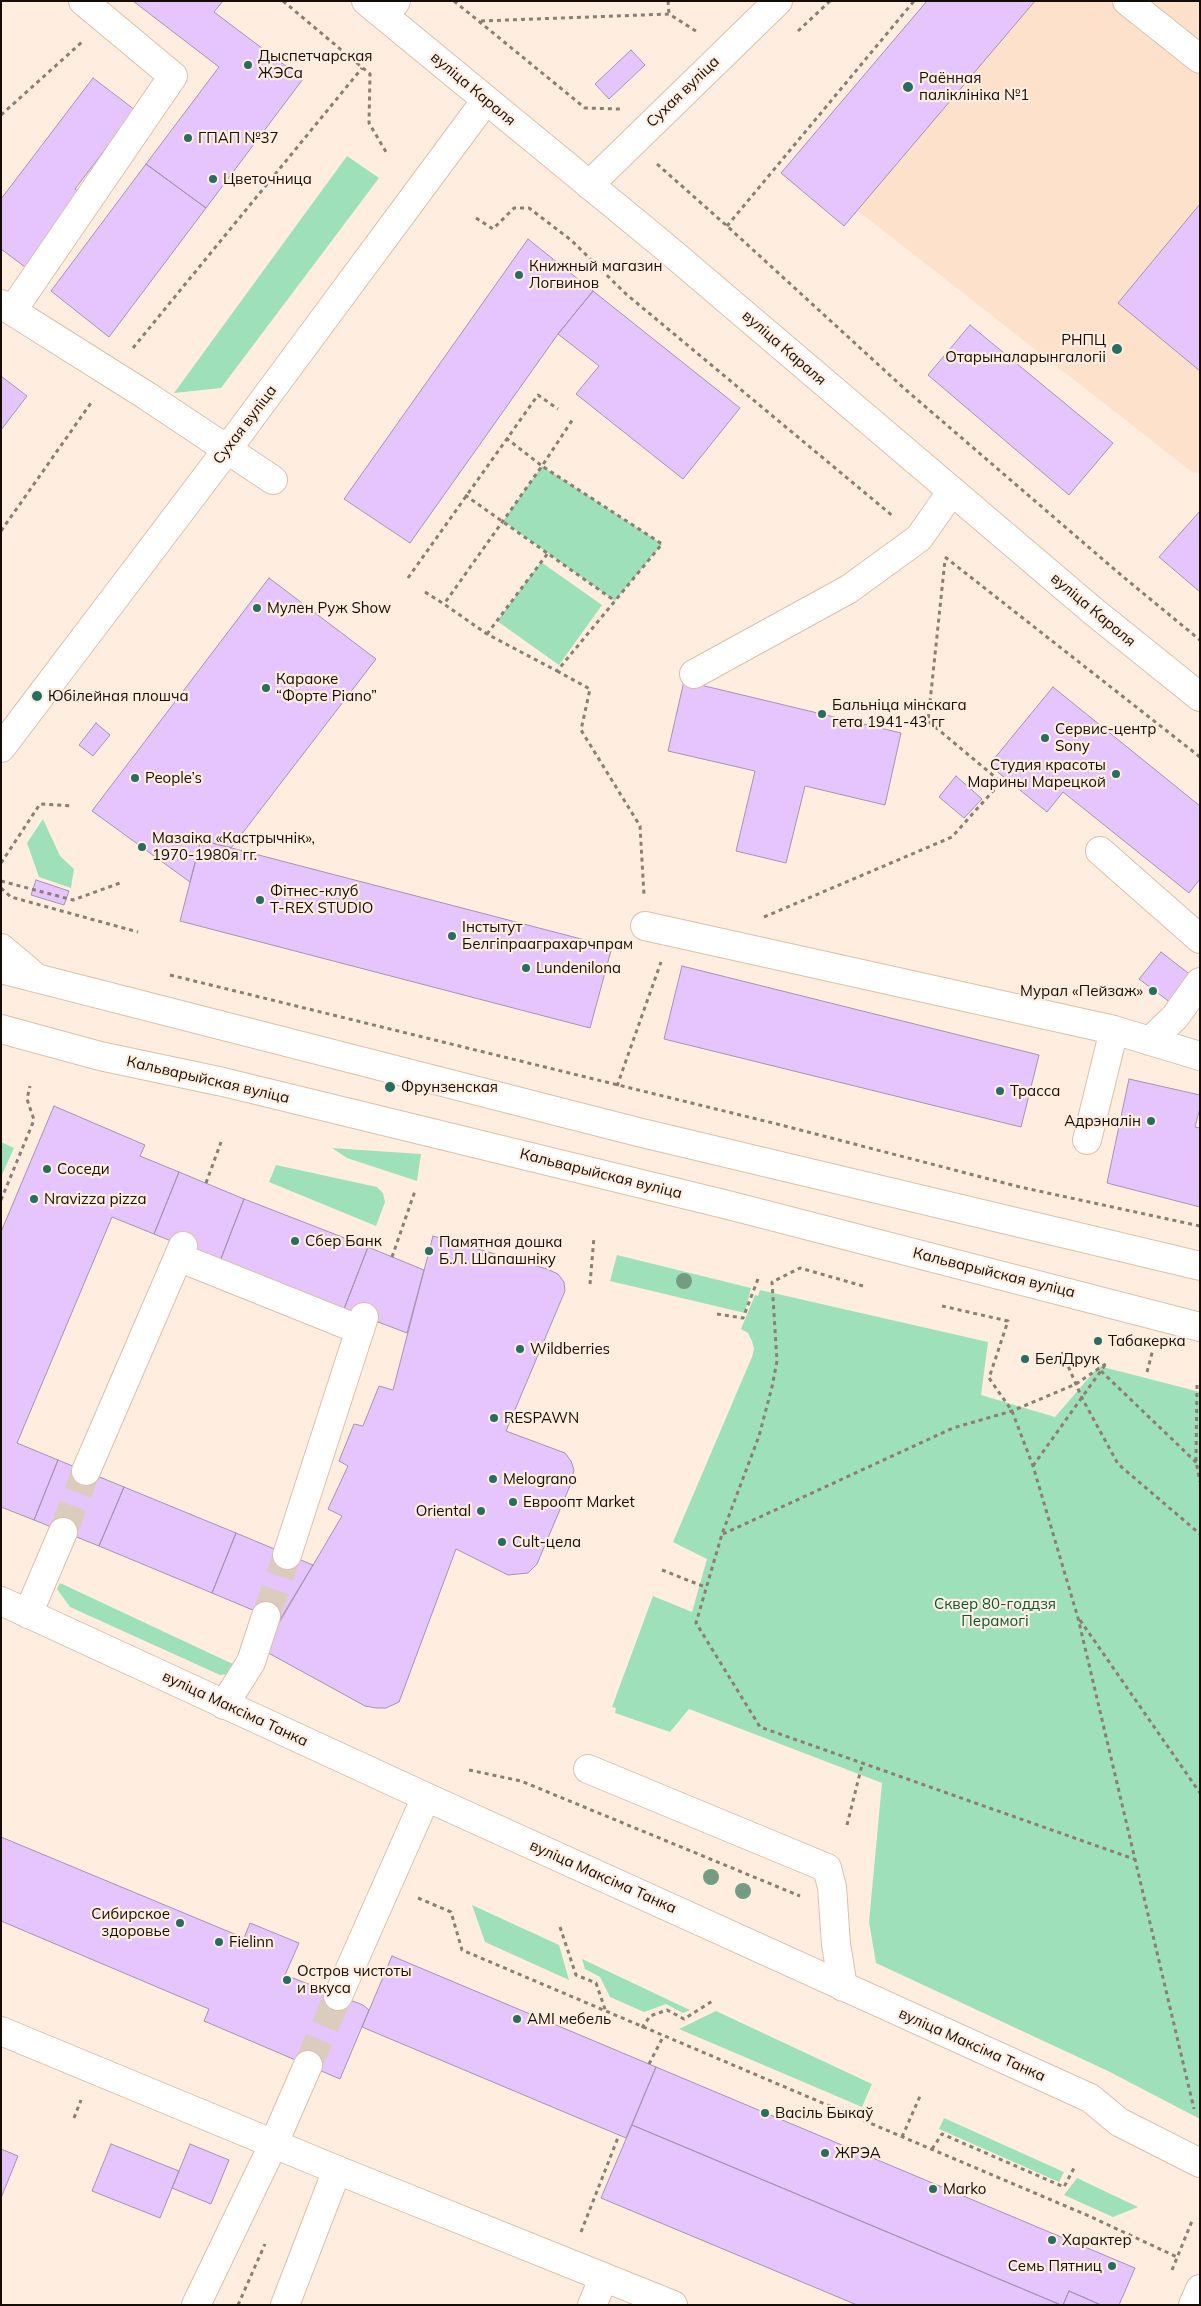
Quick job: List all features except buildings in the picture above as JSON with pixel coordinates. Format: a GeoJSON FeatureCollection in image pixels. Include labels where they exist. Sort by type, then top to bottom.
{"type":"FeatureCollection","features":[{"type":"Feature","properties":{"kind":"main road"},"geometry":{"type":"LineString","coordinates":[[83,1],[173,76],[7,307],[111,375],[147,396],[226,451],[273,480]]}},
{"type":"Feature","properties":{"kind":"main road","name":"Сухая вуліца"},"geometry":{"type":"LineString","coordinates":[[589,185],[778,1]]}},
{"type":"Feature","properties":{"kind":"main road"},"geometry":{"type":"LineString","coordinates":[[1127,1],[1200,59]]}},
{"type":"Feature","properties":{"kind":"main road","name":"вуліца Караля"},"geometry":{"type":"LineString","coordinates":[[383,6],[486,100],[664,246],[1093,611],[1200,697]]}},
{"type":"Feature","properties":{"kind":"main road","name":"Сухая вуліца"},"geometry":{"type":"LineString","coordinates":[[1,748],[226,451],[486,100]]}},
{"type":"Feature","properties":{"kind":"main road"},"geometry":{"type":"LineString","coordinates":[[694,674],[848,589],[919,538],[952,491]]}},
{"type":"Feature","properties":{"kind":"main road"},"geometry":{"type":"LineString","coordinates":[[1100,852],[1200,939]]}},
{"type":"Feature","properties":{"kind":"main road"},"geometry":{"type":"LineString","coordinates":[[645,926],[1114,1030],[1200,1056]]}},
{"type":"Feature","properties":{"kind":"main road"},"geometry":{"type":"LineString","coordinates":[[1,948],[38,980]]}},
{"type":"Feature","properties":{"kind":"main road"},"geometry":{"type":"LineString","coordinates":[[1,969],[638,1132],[1200,1266]]}},
{"type":"Feature","properties":{"kind":"main road"},"geometry":{"type":"LineString","coordinates":[[1150,1041],[1175,1017],[1200,982]]}},
{"type":"Feature","properties":{"kind":"main road","name":"Кальварыйская вуліца"},"geometry":{"type":"LineString","coordinates":[[1,1029],[100,1056],[223,1082],[728,1205],[1200,1327]]}},
{"type":"Feature","properties":{"kind":"main road"},"geometry":{"type":"LineString","coordinates":[[1087,1140],[1114,1030]]}},
{"type":"Feature","properties":{"kind":"main road"},"geometry":{"type":"LineString","coordinates":[[86,1471],[181,1251],[362,1323],[288,1554]]}},
{"type":"Feature","properties":{"kind":"main road"},"geometry":{"type":"LineString","coordinates":[[28,1614],[62,1532]]}},
{"type":"Feature","properties":{"kind":"main road","name":"вуліца Максіма Танка"},"geometry":{"type":"LineString","coordinates":[[1,1601],[224,1705],[1090,2098],[1119,2122],[1200,2163]]}},
{"type":"Feature","properties":{"kind":"main road"},"geometry":{"type":"LineString","coordinates":[[224,1705],[251,1662],[266,1616]]}},
{"type":"Feature","properties":{"kind":"main road"},"geometry":{"type":"LineString","coordinates":[[588,1770],[827,1868],[832,1887],[836,1944],[843,1987]]}},
{"type":"Feature","properties":{"kind":"main road"},"geometry":{"type":"LineString","coordinates":[[338,1996],[426,1797]]}},
{"type":"Feature","properties":{"kind":"main road"},"geometry":{"type":"LineString","coordinates":[[1,2031],[274,2142],[337,2170],[673,2305]]}},
{"type":"Feature","properties":{"kind":"main road"},"geometry":{"type":"LineString","coordinates":[[196,2305],[274,2142],[308,2065]]}},
{"type":"Feature","properties":{"kind":"main road"},"geometry":{"type":"LineString","coordinates":[[285,2305],[337,2170]]}},
{"type":"Feature","properties":{"kind":"main road"},"geometry":{"type":"LineString","coordinates":[[592,2305],[604,2277]]}},
{"type":"Feature","properties":{"kind":"main road"},"geometry":{"type":"LineString","coordinates":[[1193,2305],[1200,2289]]}},
{"type":"Feature","properties":{"kind":"path"},"geometry":{"type":"LineString","coordinates":[[283,1],[370,74],[369,124],[386,152]]}},
{"type":"Feature","properties":{"kind":"path"},"geometry":{"type":"LineString","coordinates":[[454,1],[585,108],[619,110],[626,104]]}},
{"type":"Feature","properties":{"kind":"path"},"geometry":{"type":"LineString","coordinates":[[668,1],[669,14]]}},
{"type":"Feature","properties":{"kind":"path"},"geometry":{"type":"LineString","coordinates":[[727,226],[914,1]]}},
{"type":"Feature","properties":{"kind":"path"},"geometry":{"type":"LineString","coordinates":[[480,21],[669,14],[704,36]]}},
{"type":"Feature","properties":{"kind":"path"},"geometry":{"type":"LineString","coordinates":[[1,116],[106,20]]}},
{"type":"Feature","properties":{"kind":"path"},"geometry":{"type":"LineString","coordinates":[[1,531],[111,375],[362,68]]}},
{"type":"Feature","properties":{"kind":"path"},"geometry":{"type":"LineString","coordinates":[[654,161],[906,390],[1121,575],[1200,640]]}},
{"type":"Feature","properties":{"kind":"path"},"geometry":{"type":"LineString","coordinates":[[476,218],[493,229],[514,208],[529,208],[571,240],[626,294],[919,538],[1200,757]]}},
{"type":"Feature","properties":{"kind":"path"},"geometry":{"type":"LineString","coordinates":[[408,578],[465,495],[538,395],[558,409]]}},
{"type":"Feature","properties":{"kind":"path"},"geometry":{"type":"LineString","coordinates":[[444,604],[573,419]]}},
{"type":"Feature","properties":{"kind":"path"},"geometry":{"type":"LineString","coordinates":[[506,438],[542,466],[662,544],[557,671]]}},
{"type":"Feature","properties":{"kind":"path"},"geometry":{"type":"LineString","coordinates":[[465,495],[615,601]]}},
{"type":"Feature","properties":{"kind":"path"},"geometry":{"type":"LineString","coordinates":[[487,634],[548,553]]}},
{"type":"Feature","properties":{"kind":"path"},"geometry":{"type":"LineString","coordinates":[[764,918],[952,838],[1002,782],[928,721],[945,557]]}},
{"type":"Feature","properties":{"kind":"path"},"geometry":{"type":"LineString","coordinates":[[425,592],[487,634],[590,689],[580,730],[640,826],[645,926],[664,952],[617,1086]]}},
{"type":"Feature","properties":{"kind":"path"},"geometry":{"type":"LineString","coordinates":[[1,863],[40,804],[73,806]]}},
{"type":"Feature","properties":{"kind":"path"},"geometry":{"type":"LineString","coordinates":[[1,881],[73,900],[120,883]]}},
{"type":"Feature","properties":{"kind":"path"},"geometry":{"type":"LineString","coordinates":[[1,888],[11,897],[138,932]]}},
{"type":"Feature","properties":{"kind":"path"},"geometry":{"type":"LineString","coordinates":[[170,975],[777,1124],[1020,1187],[1200,1226]]}},
{"type":"Feature","properties":{"kind":"path"},"geometry":{"type":"LineString","coordinates":[[1,1200],[34,1120],[27,1099],[30,1086]]}},
{"type":"Feature","properties":{"kind":"path"},"geometry":{"type":"LineString","coordinates":[[206,1183],[221,1142]]}},
{"type":"Feature","properties":{"kind":"path"},"geometry":{"type":"LineString","coordinates":[[392,1256],[414,1191]]}},
{"type":"Feature","properties":{"kind":"path"},"geometry":{"type":"LineString","coordinates":[[590,1284],[594,1237]]}},
{"type":"Feature","properties":{"kind":"path"},"geometry":{"type":"LineString","coordinates":[[863,1286],[800,1268],[772,1282],[777,1361],[772,1387],[760,1436],[722,1534],[696,1623],[760,1727],[1134,1859]]}},
{"type":"Feature","properties":{"kind":"path"},"geometry":{"type":"LineString","coordinates":[[717,1314],[744,1318],[758,1279]]}},
{"type":"Feature","properties":{"kind":"path"},"geometry":{"type":"LineString","coordinates":[[942,1306],[1008,1321],[988,1378],[1012,1411],[1033,1466],[1078,1618],[1194,2109]]}},
{"type":"Feature","properties":{"kind":"path"},"geometry":{"type":"LineString","coordinates":[[1062,1352],[1082,1398],[1118,1464],[1200,1534]]}},
{"type":"Feature","properties":{"kind":"path"},"geometry":{"type":"LineString","coordinates":[[722,1534],[953,1428],[1012,1411],[1076,1384],[1107,1362],[1033,1466]]}},
{"type":"Feature","properties":{"kind":"path"},"geometry":{"type":"LineString","coordinates":[[1101,1371],[1200,1466]]}},
{"type":"Feature","properties":{"kind":"path"},"geometry":{"type":"LineString","coordinates":[[1197,1384],[1196,1462],[1200,1482]]}},
{"type":"Feature","properties":{"kind":"path"},"geometry":{"type":"LineString","coordinates":[[662,1570],[706,1587]]}},
{"type":"Feature","properties":{"kind":"path"},"geometry":{"type":"LineString","coordinates":[[1078,1618],[1200,1793]]}},
{"type":"Feature","properties":{"kind":"path"},"geometry":{"type":"LineString","coordinates":[[848,1825],[862,1764]]}},
{"type":"Feature","properties":{"kind":"path"},"geometry":{"type":"LineString","coordinates":[[469,1770],[521,1781],[805,1898]]}},
{"type":"Feature","properties":{"kind":"path"},"geometry":{"type":"LineString","coordinates":[[418,1898],[450,1912],[462,1950],[606,2013],[932,2149],[1096,2220],[1177,2258]]}},
{"type":"Feature","properties":{"kind":"path"},"geometry":{"type":"LineString","coordinates":[[560,1927],[576,1975],[596,1983],[606,2013]]}},
{"type":"Feature","properties":{"kind":"path"},"geometry":{"type":"LineString","coordinates":[[642,2028],[650,2016],[667,2010],[684,2020],[714,2000]]}},
{"type":"Feature","properties":{"kind":"path"},"geometry":{"type":"LineString","coordinates":[[649,2064],[663,2037]]}},
{"type":"Feature","properties":{"kind":"path"},"geometry":{"type":"LineString","coordinates":[[902,2137],[921,2094]]}},
{"type":"Feature","properties":{"kind":"path"},"geometry":{"type":"LineString","coordinates":[[932,2149],[942,2134],[1064,2187],[1075,2166]]}},
{"type":"Feature","properties":{"kind":"path"},"geometry":{"type":"LineString","coordinates":[[569,2263],[619,2135]]}},
{"type":"Feature","properties":{"kind":"path"},"geometry":{"type":"LineString","coordinates":[[1170,2273],[1192,2221]]}},
{"type":"Feature","properties":{"kind":"path"},"geometry":{"type":"LineString","coordinates":[[238,2305],[265,2243]]}},
{"type":"Feature","properties":{"kind":"shaded area","name":"РНПЦ Отарыналарынгалогіі"},"geometry":{"type":"Polygon","coordinates":[[[927,1],[1200,1],[1200,473],[1192,472],[858,211],[844,226],[781,173],[927,1]]]}},
{"type":"Feature","properties":{"kind":"green space"},"geometry":{"type":"Polygon","coordinates":[[[347,156],[379,178],[221,388],[174,393],[347,156]]]}},
{"type":"Feature","properties":{"kind":"green space"},"geometry":{"type":"Polygon","coordinates":[[[542,466],[662,544],[615,601],[503,521],[542,466]]]}},
{"type":"Feature","properties":{"kind":"green space"},"geometry":{"type":"Polygon","coordinates":[[[541,562],[602,605],[559,665],[497,621],[541,562]]]}},
{"type":"Feature","properties":{"kind":"green space"},"geometry":{"type":"Polygon","coordinates":[[[43,819],[60,856],[74,869],[71,888],[39,877],[27,843],[43,819]]]}},
{"type":"Feature","properties":{"kind":"green space"},"geometry":{"type":"Polygon","coordinates":[[[1,1142],[14,1148],[1,1177],[1,1142]]]}},
{"type":"Feature","properties":{"kind":"green space"},"geometry":{"type":"Polygon","coordinates":[[[332,1148],[421,1154],[417,1181],[347,1158],[332,1148]]]}},
{"type":"Feature","properties":{"kind":"green space"},"geometry":{"type":"Polygon","coordinates":[[[276,1165],[377,1187],[383,1193],[385,1202],[376,1226],[269,1182],[276,1165]]]}},
{"type":"Feature","properties":{"kind":"green space"},"geometry":{"type":"Polygon","coordinates":[[[617,1255],[751,1288],[745,1313],[610,1281],[617,1255]]]}},
{"type":"Feature","properties":{"kind":"green space","name":"Сквер 80-годдзя Перамогі"},"geometry":{"type":"Polygon","coordinates":[[[760,1290],[988,1342],[981,1395],[1055,1417],[1099,1366],[1200,1392],[1200,2119],[1108,2071],[876,1963],[869,1922],[882,1783],[689,1709],[670,1732],[615,1713],[616,1708],[612,1707],[653,1596],[692,1612],[707,1559],[673,1542],[752,1357],[754,1349],[752,1341],[748,1333],[741,1329],[755,1295],[758,1296],[760,1290]]]}},
{"type":"Feature","properties":{"kind":"green space"},"geometry":{"type":"Polygon","coordinates":[[[60,1583],[235,1665],[229,1674],[220,1675],[70,1607],[57,1589],[60,1583]]]}},
{"type":"Feature","properties":{"kind":"green space"},"geometry":{"type":"Polygon","coordinates":[[[472,1905],[559,1945],[569,1980],[485,1942],[472,1905]]]}},
{"type":"Feature","properties":{"kind":"green space"},"geometry":{"type":"Polygon","coordinates":[[[582,1959],[690,2010],[683,2013],[666,2004],[644,2012],[610,1997],[600,1977],[585,1969],[582,1959]]]}},
{"type":"Feature","properties":{"kind":"green space"},"geometry":{"type":"Polygon","coordinates":[[[716,2011],[872,2084],[862,2107],[679,2029],[716,2011]]]}},
{"type":"Feature","properties":{"kind":"green space"},"geometry":{"type":"Polygon","coordinates":[[[944,2118],[1064,2172],[1059,2182],[939,2129],[944,2118]]]}},
{"type":"Feature","properties":{"kind":"green space"},"geometry":{"type":"Polygon","coordinates":[[[1077,2178],[1138,2207],[1113,2217],[1064,2195],[1077,2178]]]}},
{"type":"Feature","properties":{"kind":"tunnel"},"geometry":{"type":"LineString","coordinates":[[63,1532],[86,1471]]}},
{"type":"Feature","properties":{"kind":"tunnel"},"geometry":{"type":"LineString","coordinates":[[266,1616],[287,1555]]}},
{"type":"Feature","properties":{"kind":"tunnel"},"geometry":{"type":"LineString","coordinates":[[308,2065],[338,1996]]}},
{"type":"Feature","properties":{"kind":"place","name":"Дыспетчарская ЖЭСа"},"geometry":{"type":"Point","coordinates":[248,65]}},
{"type":"Feature","properties":{"kind":"place","name":"Раённая паліклініка №1"},"geometry":{"type":"Point","coordinates":[908,87]}},
{"type":"Feature","properties":{"kind":"place","name":"ГПАП №37"},"geometry":{"type":"Point","coordinates":[188,138]}},
{"type":"Feature","properties":{"kind":"place","name":"Цветочница"},"geometry":{"type":"Point","coordinates":[213,179]}},
{"type":"Feature","properties":{"kind":"place","name":"Книжный магазин Логвинов"},"geometry":{"type":"Point","coordinates":[519,275]}},
{"type":"Feature","properties":{"kind":"place","name":"РНПЦ Отарыналарынгалогіі"},"geometry":{"type":"Point","coordinates":[1117,349]}},
{"type":"Feature","properties":{"kind":"place","name":"Мулен Руж Show"},"geometry":{"type":"Point","coordinates":[257,608]}},
{"type":"Feature","properties":{"kind":"place","name":"Караоке “Форте Piano”"},"geometry":{"type":"Point","coordinates":[266,688]}},
{"type":"Feature","properties":{"kind":"place","name":"Юбілейная плошча"},"geometry":{"type":"Point","coordinates":[37,696]}},
{"type":"Feature","properties":{"kind":"place","name":"Бальніца мінскага гета 1941-43 гг"},"geometry":{"type":"Point","coordinates":[822,714]}},
{"type":"Feature","properties":{"kind":"place","name":"Сервис-центр Sony"},"geometry":{"type":"Point","coordinates":[1045,738]}},
{"type":"Feature","properties":{"kind":"place","name":"Студия красоты Марины Марецкой"},"geometry":{"type":"Point","coordinates":[1116,774]}},
{"type":"Feature","properties":{"kind":"place","name":"People’s"},"geometry":{"type":"Point","coordinates":[135,778]}},
{"type":"Feature","properties":{"kind":"place","name":"Мазаіка «Кастрычнік», 1970-1980я гг."},"geometry":{"type":"Point","coordinates":[142,847]}},
{"type":"Feature","properties":{"kind":"place","name":"Фітнес-клуб T-REX STUDIO"},"geometry":{"type":"Point","coordinates":[260,900]}},
{"type":"Feature","properties":{"kind":"place","name":"Інстытут Белгіпрааграхарчпрам"},"geometry":{"type":"Point","coordinates":[452,936]}},
{"type":"Feature","properties":{"kind":"place","name":"Lundenilona"},"geometry":{"type":"Point","coordinates":[526,968]}},
{"type":"Feature","properties":{"kind":"place","name":"Мурал «Пейзаж»"},"geometry":{"type":"Point","coordinates":[1153,991]}},
{"type":"Feature","properties":{"kind":"place","name":"Фрунзенская"},"geometry":{"type":"Point","coordinates":[390,1087]}},
{"type":"Feature","properties":{"kind":"place","name":"Трасса"},"geometry":{"type":"Point","coordinates":[1000,1091]}},
{"type":"Feature","properties":{"kind":"place","name":"Адрэналін"},"geometry":{"type":"Point","coordinates":[1151,1121]}},
{"type":"Feature","properties":{"kind":"place","name":"Соседи"},"geometry":{"type":"Point","coordinates":[47,1169]}},
{"type":"Feature","properties":{"kind":"place","name":"Nravizza pizza"},"geometry":{"type":"Point","coordinates":[34,1199]}},
{"type":"Feature","properties":{"kind":"place","name":"Сбер Банк"},"geometry":{"type":"Point","coordinates":[295,1241]}},
{"type":"Feature","properties":{"kind":"place","name":"Памятная дошка Б.Л. Шапашніку"},"geometry":{"type":"Point","coordinates":[429,1251]}},
{"type":"Feature","properties":{"kind":"place","name":"Табакерка"},"geometry":{"type":"Point","coordinates":[1098,1341]}},
{"type":"Feature","properties":{"kind":"place","name":"Wildberries"},"geometry":{"type":"Point","coordinates":[520,1349]}},
{"type":"Feature","properties":{"kind":"place","name":"БелДрук"},"geometry":{"type":"Point","coordinates":[1025,1359]}},
{"type":"Feature","properties":{"kind":"place","name":"RESPAWN"},"geometry":{"type":"Point","coordinates":[494,1418]}},
{"type":"Feature","properties":{"kind":"place","name":"Melograno"},"geometry":{"type":"Point","coordinates":[493,1479]}},
{"type":"Feature","properties":{"kind":"place","name":"Евроопт Market"},"geometry":{"type":"Point","coordinates":[513,1502]}},
{"type":"Feature","properties":{"kind":"place","name":"Oriental"},"geometry":{"type":"Point","coordinates":[481,1511]}},
{"type":"Feature","properties":{"kind":"place","name":"Cult-цела"},"geometry":{"type":"Point","coordinates":[502,1542]}},
{"type":"Feature","properties":{"kind":"place","name":"Сибирское здоровье"},"geometry":{"type":"Point","coordinates":[180,1923]}},
{"type":"Feature","properties":{"kind":"place","name":"Fielinn"},"geometry":{"type":"Point","coordinates":[219,1942]}},
{"type":"Feature","properties":{"kind":"place","name":"Остров чистоты и вкуса"},"geometry":{"type":"Point","coordinates":[287,1980]}},
{"type":"Feature","properties":{"kind":"place","name":"AMI мебель"},"geometry":{"type":"Point","coordinates":[517,2019]}},
{"type":"Feature","properties":{"kind":"place","name":"Васіль Быкаў"},"geometry":{"type":"Point","coordinates":[765,2113]}},
{"type":"Feature","properties":{"kind":"place","name":"ЖРЭА"},"geometry":{"type":"Point","coordinates":[825,2153]}},
{"type":"Feature","properties":{"kind":"place","name":"Marko"},"geometry":{"type":"Point","coordinates":[933,2189]}},
{"type":"Feature","properties":{"kind":"place","name":"Характер"},"geometry":{"type":"Point","coordinates":[1052,2240]}},
{"type":"Feature","properties":{"kind":"place","name":"Семь Пятниц"},"geometry":{"type":"Point","coordinates":[1112,2266]}}]}
